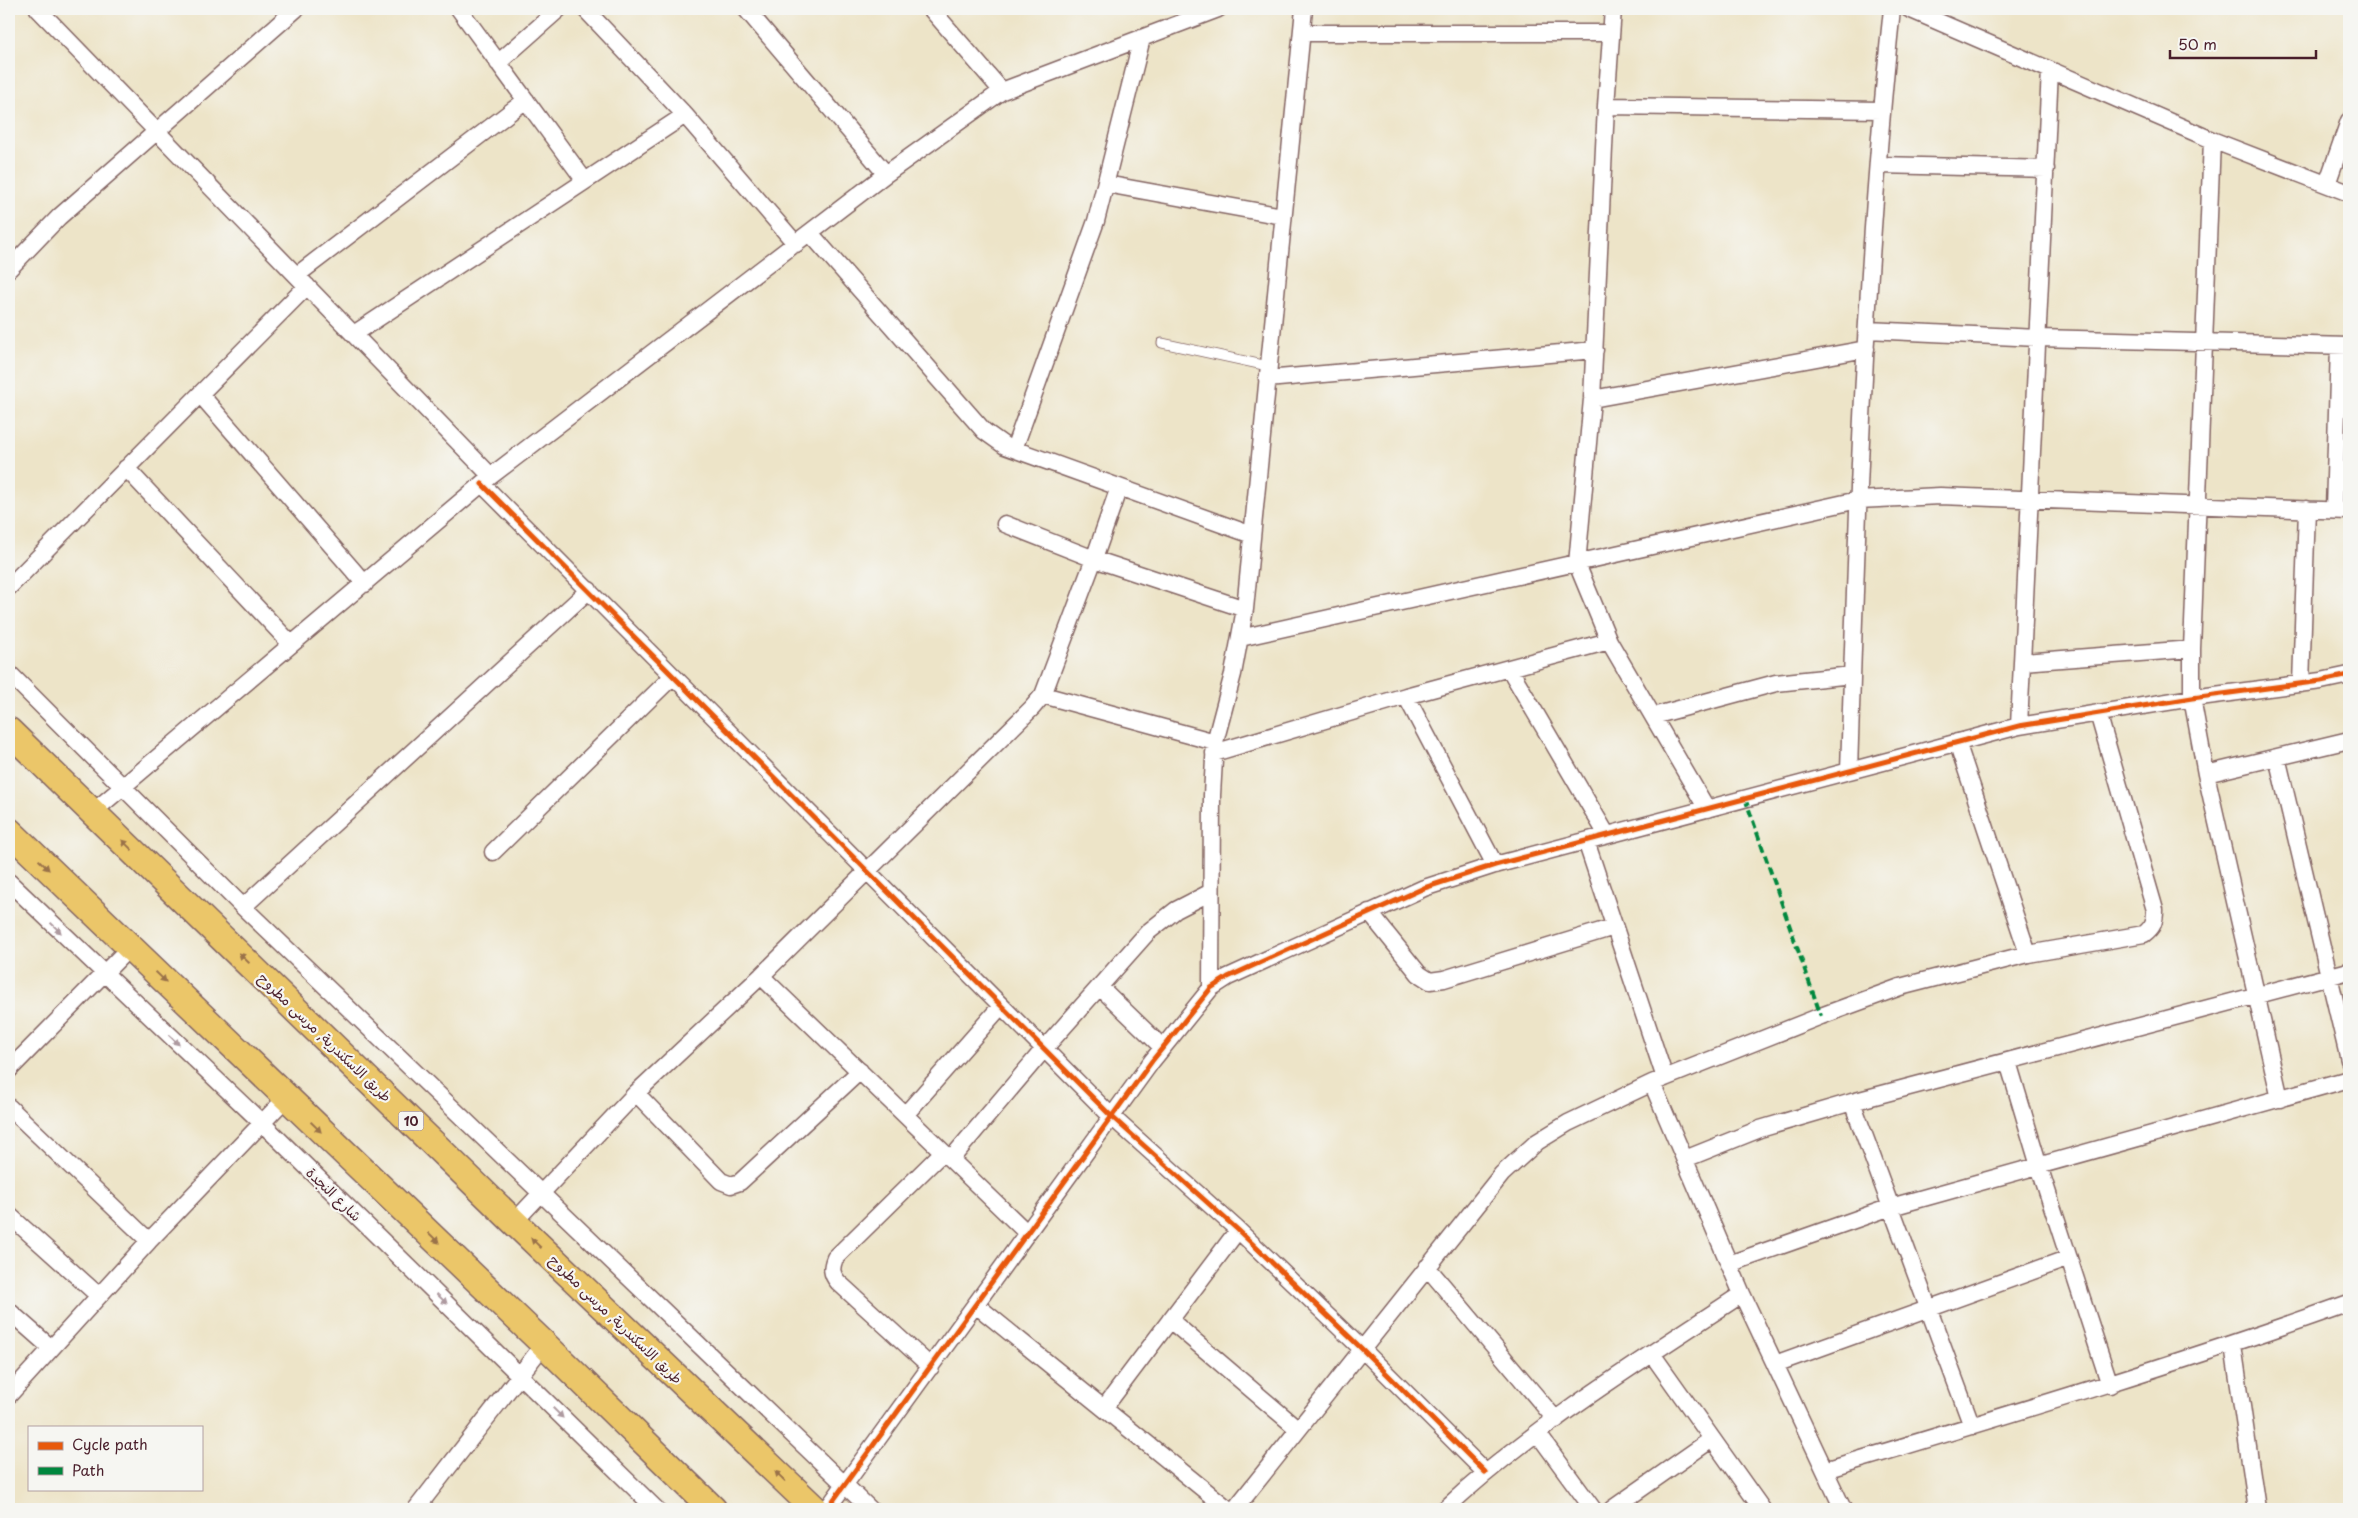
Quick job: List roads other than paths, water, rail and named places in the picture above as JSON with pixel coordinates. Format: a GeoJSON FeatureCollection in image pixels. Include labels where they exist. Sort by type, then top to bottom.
{"type":"FeatureCollection","features":[{"type":"Feature","properties":{"kind":"main road","name":"طريق الاسكندرية, مرسى مطروح"},"geometry":{"type":"LineString","coordinates":[[9,731],[514,1222],[815,1509]]}},
{"type":"Feature","properties":{"kind":"main road"},"geometry":{"type":"LineString","coordinates":[[9,831],[544,1344],[713,1509]]}},
{"type":"Feature","properties":{"kind":"street"},"geometry":{"type":"LineString","coordinates":[[38,9],[354,334],[588,590],[673,676],[1111,1116],[1238,1230],[1361,1348],[1485,1472]]}},
{"type":"Feature","properties":{"kind":"street"},"geometry":{"type":"LineString","coordinates":[[9,269],[59,217],[296,9]]}},
{"type":"Feature","properties":{"kind":"street"},"geometry":{"type":"LineString","coordinates":[[459,9],[585,181]]}},
{"type":"Feature","properties":{"kind":"street"},"geometry":{"type":"LineString","coordinates":[[498,63],[559,9]]}},
{"type":"Feature","properties":{"kind":"street"},"geometry":{"type":"LineString","coordinates":[[585,9],[685,115],[796,244]]}},
{"type":"Feature","properties":{"kind":"street"},"geometry":{"type":"LineString","coordinates":[[746,9],[886,174]]}},
{"type":"Feature","properties":{"kind":"street"},"geometry":{"type":"LineString","coordinates":[[931,9],[1002,91]]}},
{"type":"Feature","properties":{"kind":"street"},"geometry":{"type":"LineString","coordinates":[[93,812],[487,480],[886,174],[1002,91],[1218,9]]}},
{"type":"Feature","properties":{"kind":"street"},"geometry":{"type":"LineString","coordinates":[[1211,988],[1214,748],[1240,638],[1244,609],[1304,9]]}},
{"type":"Feature","properties":{"kind":"street"},"geometry":{"type":"LineString","coordinates":[[1613,9],[1606,106],[1592,399],[1577,564],[1610,641],[1707,809]]}},
{"type":"Feature","properties":{"kind":"street"},"geometry":{"type":"LineString","coordinates":[[1849,771],[1858,500],[1867,330],[1881,110],[1892,9]]}},
{"type":"Feature","properties":{"kind":"street"},"geometry":{"type":"LineString","coordinates":[[1909,9],[2212,140],[2349,193]]}},
{"type":"Feature","properties":{"kind":"street"},"geometry":{"type":"LineString","coordinates":[[1302,33],[1611,33]]}},
{"type":"Feature","properties":{"kind":"street"},"geometry":{"type":"LineString","coordinates":[[1014,449],[1086,250],[1106,184],[1142,38]]}},
{"type":"Feature","properties":{"kind":"street"},"geometry":{"type":"LineString","coordinates":[[2019,726],[2050,70]]}},
{"type":"Feature","properties":{"kind":"street"},"geometry":{"type":"LineString","coordinates":[[9,587],[200,394],[302,281],[526,100]]}},
{"type":"Feature","properties":{"kind":"street"},"geometry":{"type":"LineString","coordinates":[[1606,106],[1881,110]]}},
{"type":"Feature","properties":{"kind":"street"},"geometry":{"type":"LineString","coordinates":[[354,334],[685,115]]}},
{"type":"Feature","properties":{"kind":"street"},"geometry":{"type":"LineString","coordinates":[[2327,184],[2349,121]]}},
{"type":"Feature","properties":{"kind":"street"},"geometry":{"type":"LineString","coordinates":[[2212,140],[2192,649],[2192,698],[2206,774],[2280,1099]]}},
{"type":"Feature","properties":{"kind":"street"},"geometry":{"type":"LineString","coordinates":[[1878,165],[2046,168]]}},
{"type":"Feature","properties":{"kind":"street"},"geometry":{"type":"LineString","coordinates":[[1106,184],[1283,216]]}},
{"type":"Feature","properties":{"kind":"street"},"geometry":{"type":"LineString","coordinates":[[810,233],[994,440],[1252,536]]}},
{"type":"Feature","properties":{"kind":"street"},"geometry":{"type":"LineString","coordinates":[[1240,638],[1858,500],[1940,496],[2031,501],[2342,511],[2344,346],[2038,338],[1867,330]]}},
{"type":"Feature","properties":{"kind":"street"},"geometry":{"type":"LineString","coordinates":[[1592,399],[1866,349]]}},
{"type":"Feature","properties":{"kind":"street"},"geometry":{"type":"LineString","coordinates":[[1268,372],[1595,350]]}},
{"type":"Feature","properties":{"kind":"street"},"geometry":{"type":"LineString","coordinates":[[200,394],[365,584]]}},
{"type":"Feature","properties":{"kind":"street"},"geometry":{"type":"LineString","coordinates":[[126,468],[291,644]]}},
{"type":"Feature","properties":{"kind":"street"},"geometry":{"type":"LineString","coordinates":[[514,1222],[636,1093],[761,976],[1018,723],[1042,695],[1094,559],[1119,487]]}},
{"type":"Feature","properties":{"kind":"street"},"geometry":{"type":"LineString","coordinates":[[2301,684],[2307,509]]}},
{"type":"Feature","properties":{"kind":"street"},"geometry":{"type":"LineString","coordinates":[[1005,524],[1094,559],[1244,609]]}},
{"type":"Feature","properties":{"kind":"street"},"geometry":{"type":"LineString","coordinates":[[243,907],[588,590]]}},
{"type":"Feature","properties":{"kind":"street"},"geometry":{"type":"LineString","coordinates":[[1042,695],[1214,748],[1610,641]]}},
{"type":"Feature","properties":{"kind":"street"},"geometry":{"type":"LineString","coordinates":[[2022,662],[2192,649]]}},
{"type":"Feature","properties":{"kind":"street"},"geometry":{"type":"LineString","coordinates":[[1509,668],[1607,835]]}},
{"type":"Feature","properties":{"kind":"street"},"geometry":{"type":"LineString","coordinates":[[9,674],[243,907],[870,1509]]}},
{"type":"Feature","properties":{"kind":"street"},"geometry":{"type":"LineString","coordinates":[[1653,716],[1776,683],[1852,675]]}},
{"type":"Feature","properties":{"kind":"street"},"geometry":{"type":"LineString","coordinates":[[827,1509],[1162,1047],[1211,988],[1228,977],[1424,888],[1495,865],[2019,726],[2192,698],[2301,684],[2349,675]]}},
{"type":"Feature","properties":{"kind":"street"},"geometry":{"type":"LineString","coordinates":[[493,852],[673,676]]}},
{"type":"Feature","properties":{"kind":"street"},"geometry":{"type":"LineString","coordinates":[[1406,696],[1495,865]]}},
{"type":"Feature","properties":{"kind":"street"},"geometry":{"type":"LineString","coordinates":[[1235,1509],[1361,1348],[1502,1174],[1522,1154],[1560,1127],[1658,1081],[1900,987],[2028,954],[2144,934],[2151,928],[2155,920],[2155,910],[2098,713]]}},
{"type":"Feature","properties":{"kind":"street"},"geometry":{"type":"LineString","coordinates":[[2206,774],[2349,740]]}},
{"type":"Feature","properties":{"kind":"street"},"geometry":{"type":"LineString","coordinates":[[1957,742],[2028,954]]}},
{"type":"Feature","properties":{"kind":"street"},"geometry":{"type":"LineString","coordinates":[[2277,757],[2349,1060]]}},
{"type":"Feature","properties":{"kind":"street"},"geometry":{"type":"LineString","coordinates":[[1586,841],[1614,927],[1658,1081],[1685,1159],[1742,1294],[1843,1509]]}},
{"type":"Feature","properties":{"kind":"street","name":"شارع النجدة"},"geometry":{"type":"LineString","coordinates":[[9,882],[262,1123],[656,1509]]}},
{"type":"Feature","properties":{"kind":"street"},"geometry":{"type":"LineString","coordinates":[[931,1367],[838,1282],[832,1272],[835,1258],[947,1156],[1161,920],[1212,892]]}},
{"type":"Feature","properties":{"kind":"street"},"geometry":{"type":"LineString","coordinates":[[1369,912],[1419,974],[1430,981],[1436,981],[1614,927]]}},
{"type":"Feature","properties":{"kind":"street"},"geometry":{"type":"LineString","coordinates":[[9,1070],[130,947]]}},
{"type":"Feature","properties":{"kind":"street"},"geometry":{"type":"LineString","coordinates":[[1685,1159],[1760,1130],[1852,1102],[2349,972]]}},
{"type":"Feature","properties":{"kind":"street"},"geometry":{"type":"LineString","coordinates":[[761,976],[1027,1233]]}},
{"type":"Feature","properties":{"kind":"street"},"geometry":{"type":"LineString","coordinates":[[1100,987],[1162,1047]]}},
{"type":"Feature","properties":{"kind":"street"},"geometry":{"type":"LineString","coordinates":[[905,1115],[1001,1006]]}},
{"type":"Feature","properties":{"kind":"street"},"geometry":{"type":"LineString","coordinates":[[2008,1062],[2039,1166],[2110,1385]]}},
{"type":"Feature","properties":{"kind":"street"},"geometry":{"type":"LineString","coordinates":[[636,1093],[720,1181],[730,1185],[740,1182],[860,1071]]}},
{"type":"Feature","properties":{"kind":"street"},"geometry":{"type":"LineString","coordinates":[[1729,1264],[1891,1207],[2349,1079]]}},
{"type":"Feature","properties":{"kind":"street"},"geometry":{"type":"LineString","coordinates":[[9,1395],[148,1241],[286,1098]]}},
{"type":"Feature","properties":{"kind":"street"},"geometry":{"type":"LineString","coordinates":[[1852,1102],[1972,1426]]}},
{"type":"Feature","properties":{"kind":"street"},"geometry":{"type":"LineString","coordinates":[[9,1107],[148,1241]]}},
{"type":"Feature","properties":{"kind":"street"},"geometry":{"type":"LineString","coordinates":[[9,1215],[99,1296]]}},
{"type":"Feature","properties":{"kind":"street"},"geometry":{"type":"LineString","coordinates":[[1104,1408],[1238,1230]]}},
{"type":"Feature","properties":{"kind":"street"},"geometry":{"type":"LineString","coordinates":[[1775,1364],[2069,1258]]}},
{"type":"Feature","properties":{"kind":"street"},"geometry":{"type":"LineString","coordinates":[[1427,1267],[1556,1420]]}},
{"type":"Feature","properties":{"kind":"street"},"geometry":{"type":"LineString","coordinates":[[1445,1509],[1485,1472],[1556,1420],[1742,1294]]}},
{"type":"Feature","properties":{"kind":"street"},"geometry":{"type":"LineString","coordinates":[[1825,1470],[2110,1385],[2233,1345],[2349,1303]]}},
{"type":"Feature","properties":{"kind":"street"},"geometry":{"type":"LineString","coordinates":[[976,1305],[1228,1509]]}},
{"type":"Feature","properties":{"kind":"street"},"geometry":{"type":"LineString","coordinates":[[9,1311],[51,1348]]}},
{"type":"Feature","properties":{"kind":"street"},"geometry":{"type":"LineString","coordinates":[[1170,1320],[1298,1429]]}},
{"type":"Feature","properties":{"kind":"street"},"geometry":{"type":"LineString","coordinates":[[416,1509],[544,1344]]}},
{"type":"Feature","properties":{"kind":"street"},"geometry":{"type":"LineString","coordinates":[[2233,1345],[2253,1508]]}},
{"type":"Feature","properties":{"kind":"street"},"geometry":{"type":"LineString","coordinates":[[1652,1354],[1762,1509]]}},
{"type":"Feature","properties":{"kind":"street"},"geometry":{"type":"LineString","coordinates":[[1538,1434],[1593,1509]]}},
{"type":"Feature","properties":{"kind":"street"},"geometry":{"type":"LineString","coordinates":[[1612,1509],[1712,1439]]}},
{"type":"Feature","properties":{"kind":"lane"},"geometry":{"type":"LineString","coordinates":[[1162,343],[1268,372]]}}]}
